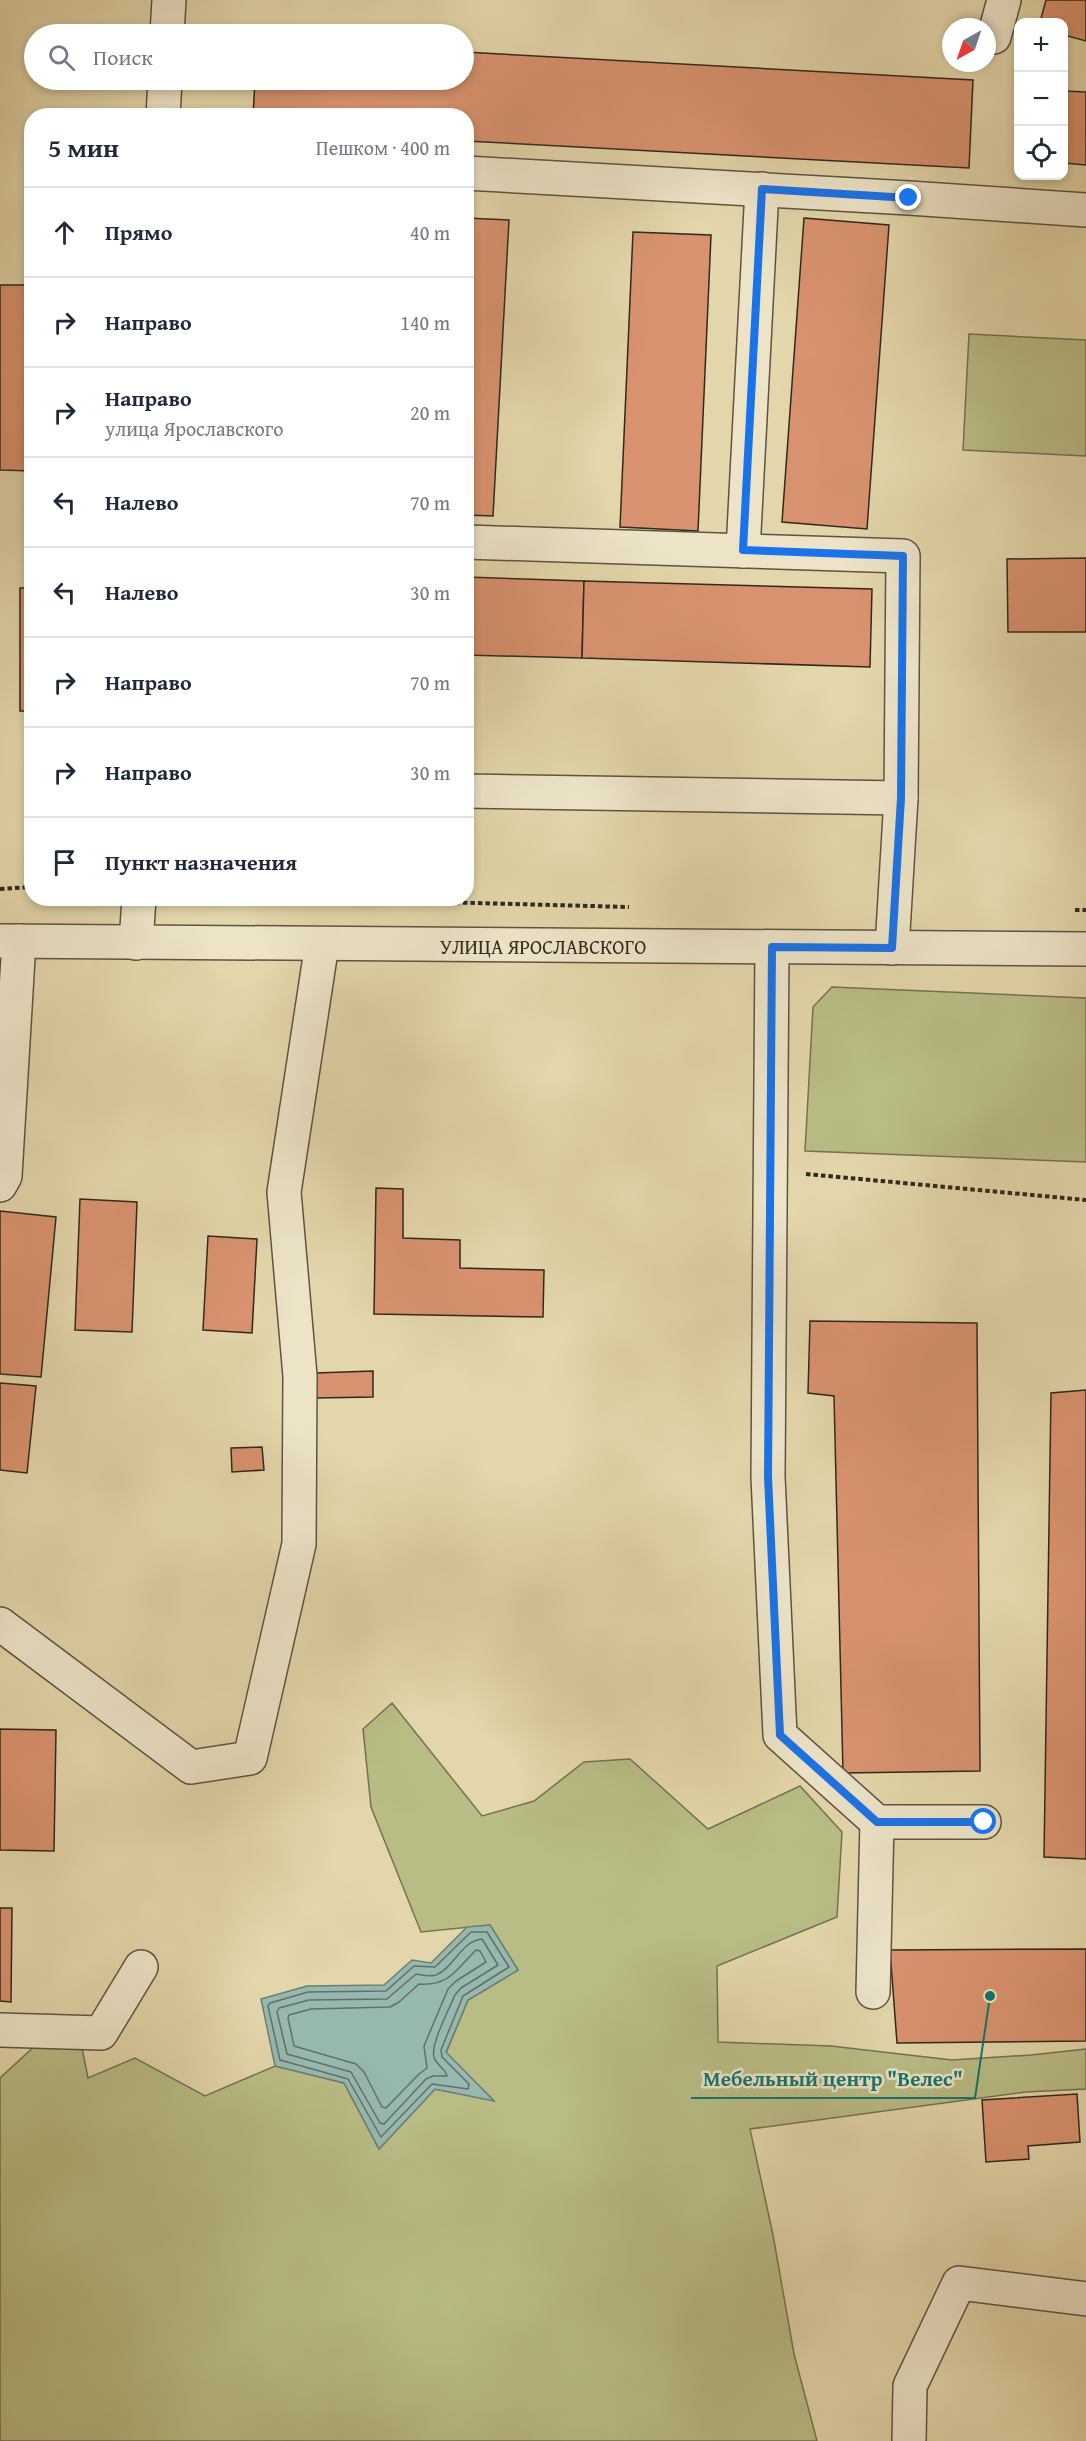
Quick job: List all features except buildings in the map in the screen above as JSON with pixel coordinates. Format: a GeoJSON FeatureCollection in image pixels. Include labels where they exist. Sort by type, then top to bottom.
{"type":"FeatureCollection","features":[{"type":"Feature","properties":{"kind":"street"},"geometry":{"type":"LineString","coordinates":[[168,24],[169,0]]}},
{"type":"Feature","properties":{"kind":"street"},"geometry":{"type":"LineString","coordinates":[[996,29],[1004,0]]}},
{"type":"Feature","properties":{"kind":"street"},"geometry":{"type":"LineString","coordinates":[[163,108],[164,90]]}},
{"type":"Feature","properties":{"kind":"street"},"geometry":{"type":"LineString","coordinates":[[474,173],[1086,210]]}},
{"type":"Feature","properties":{"kind":"street"},"geometry":{"type":"LineString","coordinates":[[743,550],[762,189]]}},
{"type":"Feature","properties":{"kind":"street"},"geometry":{"type":"LineString","coordinates":[[474,542],[903,556],[901,798],[892,948]]}},
{"type":"Feature","properties":{"kind":"street"},"geometry":{"type":"LineString","coordinates":[[474,792],[901,798]]}},
{"type":"Feature","properties":{"kind":"street"},"geometry":{"type":"LineString","coordinates":[[136,943],[138,906]]}},
{"type":"Feature","properties":{"kind":"street"},"geometry":{"type":"LineString","coordinates":[[0,1185],[5,1176],[9,941]]}},
{"type":"Feature","properties":{"kind":"street","name":"УЛИЦА ЯРОСЛАВСКОГО"},"geometry":{"type":"LineString","coordinates":[[9,941],[1086,949]]}},
{"type":"Feature","properties":{"kind":"street"},"geometry":{"type":"LineString","coordinates":[[0,1624],[191,1767],[250,1758],[299,1544],[300,1376],[284,1192],[322,944]]}},
{"type":"Feature","properties":{"kind":"street"},"geometry":{"type":"LineString","coordinates":[[772,947],[768,1477],[780,1735],[877,1822],[984,1822]]}},
{"type":"Feature","properties":{"kind":"street"},"geometry":{"type":"LineString","coordinates":[[873,1992],[877,1822]]}},
{"type":"Feature","properties":{"kind":"street"},"geometry":{"type":"LineString","coordinates":[[0,2030],[100,2033],[141,1967]]}},
{"type":"Feature","properties":{"kind":"street"},"geometry":{"type":"LineString","coordinates":[[909,2441],[910,2386],[959,2283],[1086,2299]]}},
{"type":"Feature","properties":{"kind":"path"},"geometry":{"type":"LineString","coordinates":[[0,889],[24,888]]}},
{"type":"Feature","properties":{"kind":"path"},"geometry":{"type":"LineString","coordinates":[[770,1171],[1086,1200]]}},
{"type":"Feature","properties":{"kind":"green space"},"geometry":{"type":"Polygon","coordinates":[[[969,334],[1086,340],[1086,456],[963,450],[969,334]]]}},
{"type":"Feature","properties":{"kind":"green space"},"geometry":{"type":"Polygon","coordinates":[[[832,987],[1086,998],[1086,1162],[805,1151],[813,1007],[832,987]]]}},
{"type":"Feature","properties":{"kind":"green space"},"geometry":{"type":"Polygon","coordinates":[[[392,1703],[482,1816],[534,1801],[584,1762],[630,1759],[708,1829],[800,1786],[842,1832],[837,1917],[717,1966],[718,2042],[831,2046],[952,2060],[1086,2049],[1086,2089],[1026,2092],[750,2129],[773,2235],[794,2354],[817,2441],[0,2441],[0,2078],[37,2044],[79,2033],[88,2078],[135,2058],[205,2096],[275,2066],[344,2083],[379,2149],[435,2089],[493,2100],[446,2053],[468,2000],[518,1970],[490,1925],[421,1932],[371,1807],[363,1729],[392,1703]]]}},
{"type":"Feature","properties":{"kind":"water"},"geometry":{"type":"Polygon","coordinates":[[[490,1925],[518,1970],[468,2000],[446,2052],[494,2101],[435,2089],[379,2149],[344,2083],[275,2066],[261,1999],[307,1986],[384,1985],[412,1960],[431,1963],[467,1927],[490,1925]]]}},
{"type":"Feature","properties":{"kind":"place","name":"Мебельный центр \"Велес\""},"geometry":{"type":"Point","coordinates":[990,1996]}},
{"type":"Feature","properties":{"kind":"route"},"geometry":{"type":"LineString","coordinates":[[909,198],[762,189],[743,550],[903,556],[901,798],[892,948],[772,947],[768,1477],[780,1735],[877,1822],[984,1822]]}}]}
